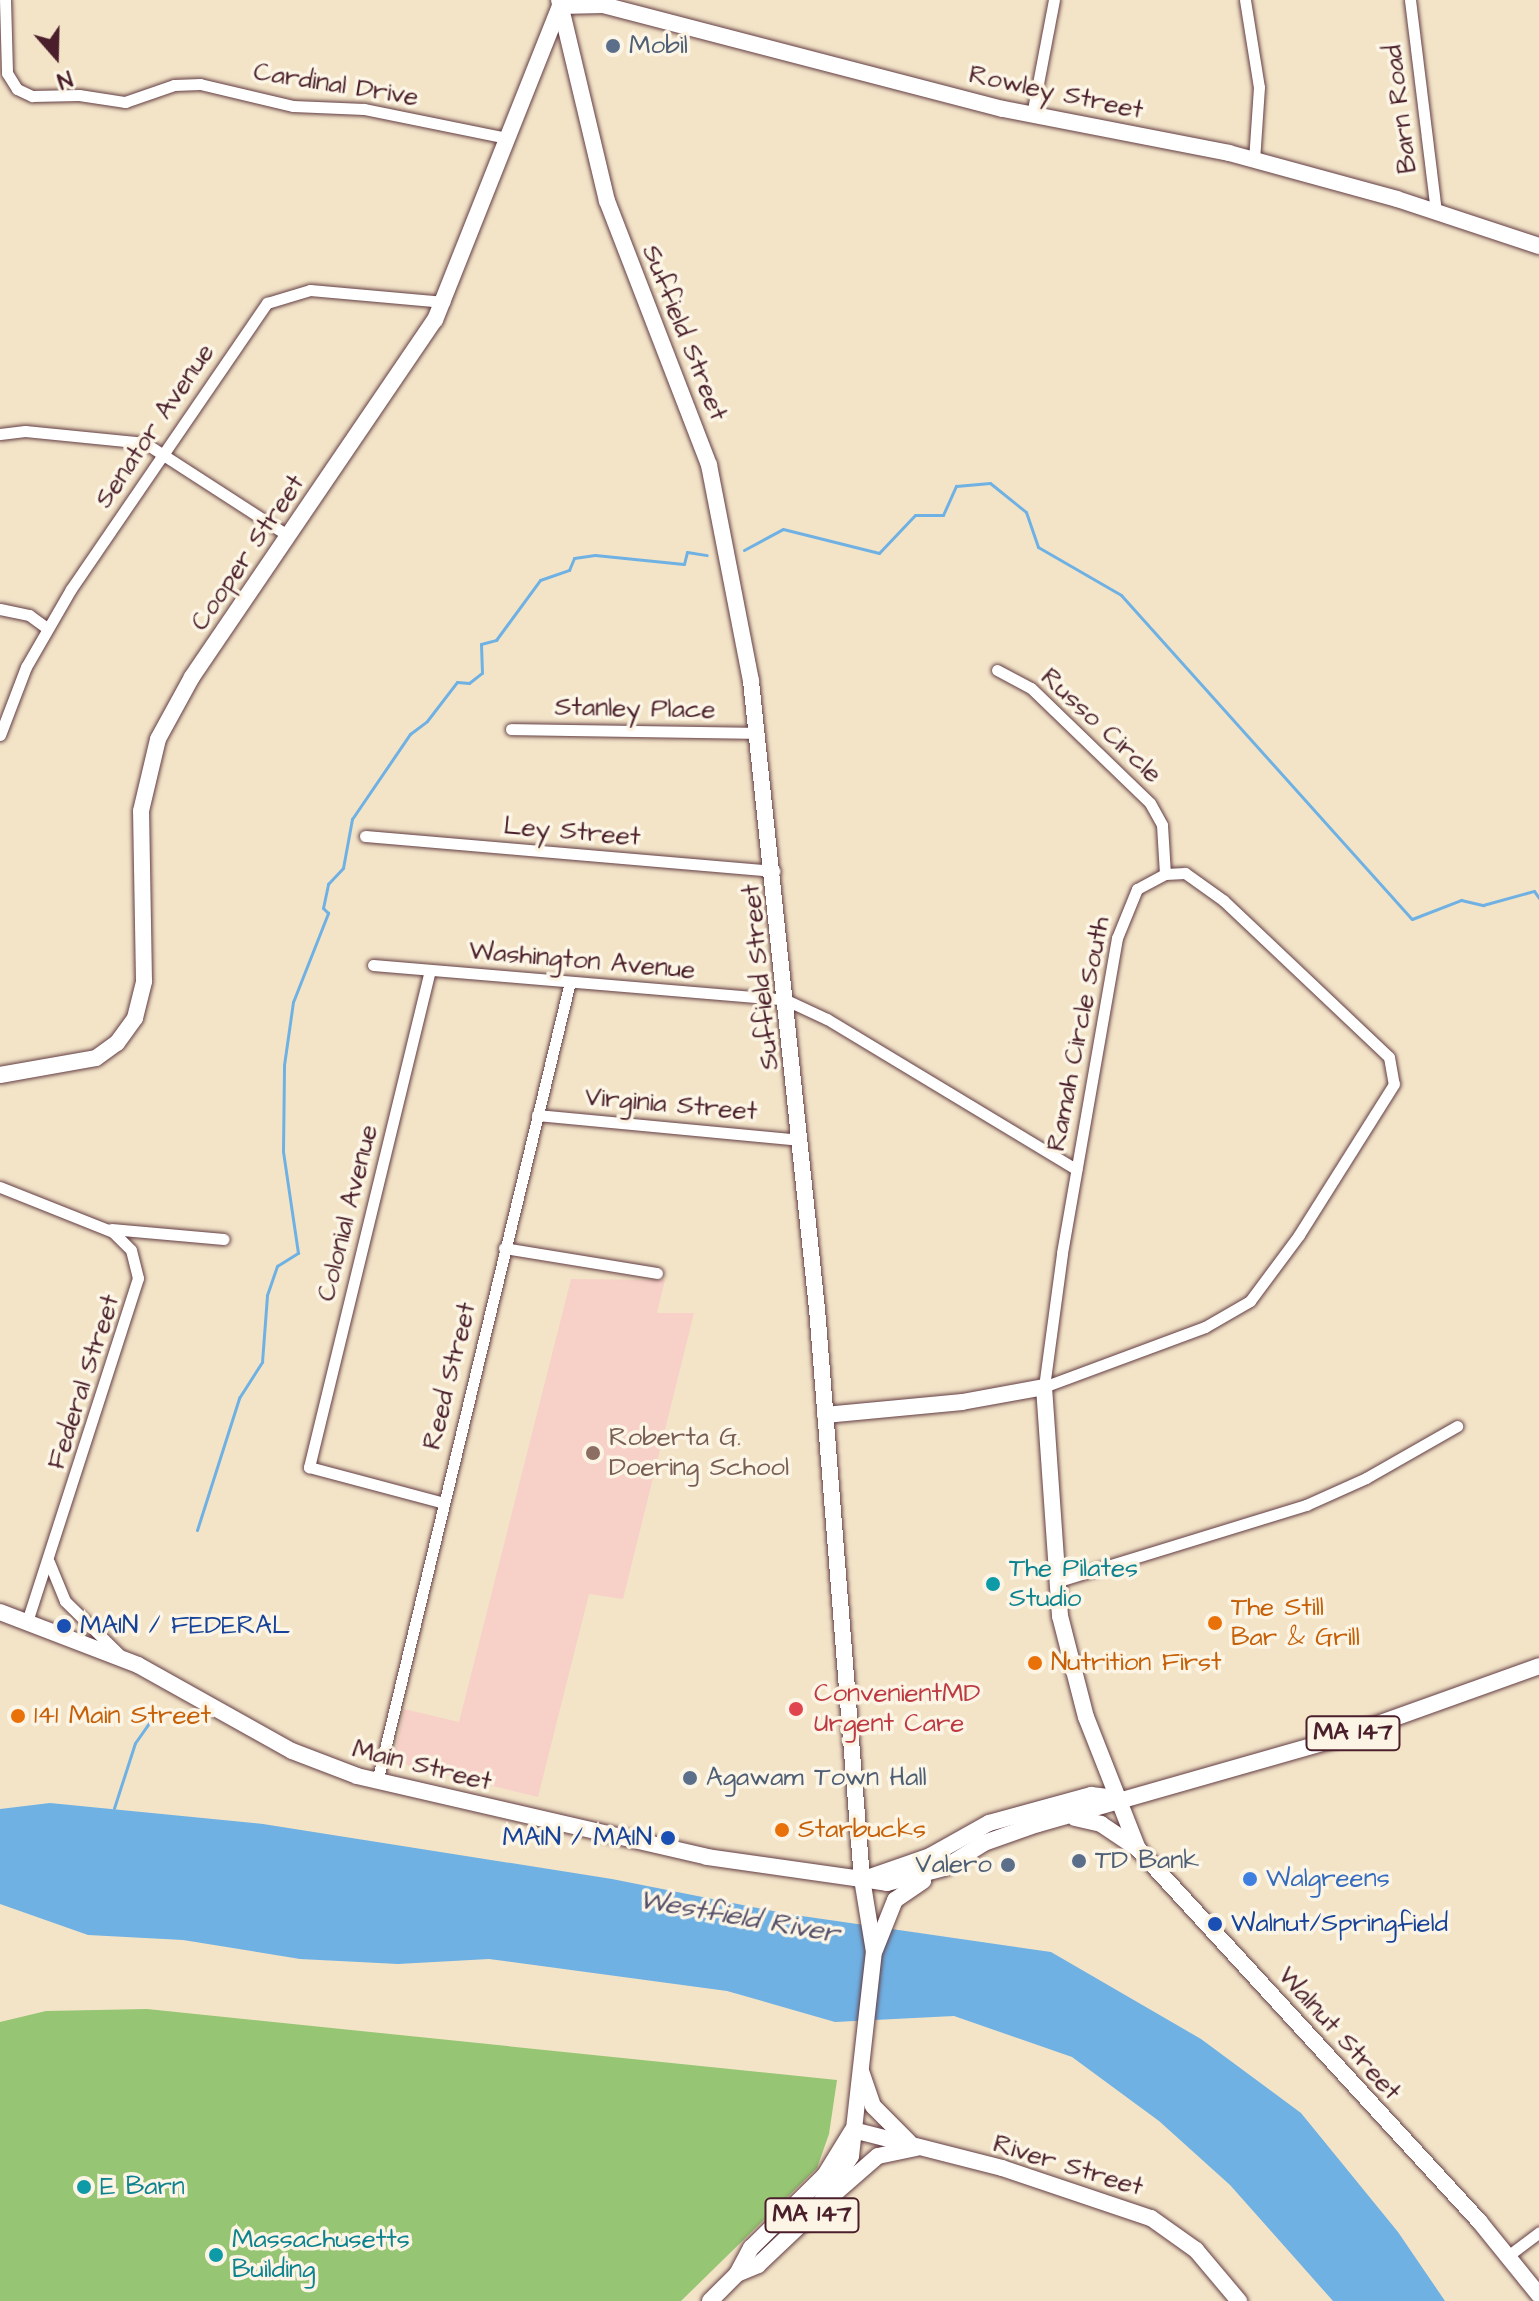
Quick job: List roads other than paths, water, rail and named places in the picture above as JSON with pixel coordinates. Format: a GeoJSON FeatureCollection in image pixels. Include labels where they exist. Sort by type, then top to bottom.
{"type":"FeatureCollection","features":[{"type":"Feature","properties":{"kind":"main road","name":"Cooper Street"},"geometry":{"type":"LineString","coordinates":[[0,1075],[96,1058],[117,1043],[135,1018],[144,981],[141,811],[154,751],[180,696],[444,302],[560,2]]}},
{"type":"Feature","properties":{"kind":"main road","name":"Rowley Street"},"geometry":{"type":"LineString","coordinates":[[560,2],[603,5],[1032,115],[1254,160],[1436,212],[1539,246]]}},
{"type":"Feature","properties":{"kind":"main road","name":"Suffield Street"},"geometry":{"type":"LineString","coordinates":[[560,2],[607,201],[709,465],[730,554],[758,733],[775,871],[801,1140],[862,1879],[877,1918],[861,2071]]}},
{"type":"Feature","properties":{"kind":"main road"},"geometry":{"type":"LineString","coordinates":[[825,1415],[974,1401],[1044,1387]]}},
{"type":"Feature","properties":{"kind":"main road","name":"Walnut Street"},"geometry":{"type":"LineString","coordinates":[[1044,1387],[1056,1582],[1074,1681],[1138,1849],[1509,2255],[1539,2295]]}},
{"type":"Feature","properties":{"kind":"main road","name":"Main Street"},"geometry":{"type":"LineString","coordinates":[[0,1612],[127,1660],[292,1751],[377,1782],[707,1857],[887,1883],[944,1868]]}},
{"type":"Feature","properties":{"kind":"main road","name":"MA 147"},"geometry":{"type":"LineString","coordinates":[[877,1918],[904,1891],[984,1843],[1117,1798],[1330,1741],[1539,1666]]}},
{"type":"Feature","properties":{"kind":"main road","name":"MA 147"},"geometry":{"type":"LineString","coordinates":[[862,1879],[930,1856],[989,1823],[1091,1795],[1117,1798]]}},
{"type":"Feature","properties":{"kind":"main road"},"geometry":{"type":"LineString","coordinates":[[1065,1818],[1092,1820],[1138,1849]]}},
{"type":"Feature","properties":{"kind":"main road"},"geometry":{"type":"LineString","coordinates":[[815,2211],[878,2156],[914,2145],[873,2106],[861,2071]]}},
{"type":"Feature","properties":{"kind":"main road","name":"MA 147"},"geometry":{"type":"LineString","coordinates":[[737,2274],[758,2265],[815,2211],[844,2173],[861,2071]]}},
{"type":"Feature","properties":{"kind":"main road","name":"MA 147"},"geometry":{"type":"LineString","coordinates":[[717,2299],[737,2274],[751,2248],[825,2175],[853,2130]]}},
{"type":"Feature","properties":{"kind":"main road","name":"River Street"},"geometry":{"type":"LineString","coordinates":[[853,2130],[1002,2168],[1151,2218],[1196,2250],[1239,2301]]}},
{"type":"Feature","properties":{"kind":"street","name":"Cardinal Drive"},"geometry":{"type":"LineString","coordinates":[[5,0],[7,73],[17,89],[32,96],[79,95],[125,102],[174,85],[200,84],[293,106],[364,109],[507,138]]}},
{"type":"Feature","properties":{"kind":"street"},"geometry":{"type":"LineString","coordinates":[[1032,115],[1054,0]]}},
{"type":"Feature","properties":{"kind":"street"},"geometry":{"type":"LineString","coordinates":[[1245,0],[1259,87],[1254,160]]}},
{"type":"Feature","properties":{"kind":"street","name":"Barn Road"},"geometry":{"type":"LineString","coordinates":[[1410,0],[1436,212]]}},
{"type":"Feature","properties":{"kind":"street","name":"Senator Avenue"},"geometry":{"type":"LineString","coordinates":[[0,735],[20,678],[47,628],[164,451],[272,300],[310,290],[444,302]]}},
{"type":"Feature","properties":{"kind":"street"},"geometry":{"type":"LineString","coordinates":[[0,434],[25,431],[119,438],[164,451],[289,536]]}},
{"type":"Feature","properties":{"kind":"street"},"geometry":{"type":"LineString","coordinates":[[0,609],[29,615],[47,628]]}},
{"type":"Feature","properties":{"kind":"street","name":"Russo Circle"},"geometry":{"type":"LineString","coordinates":[[997,670],[1031,688],[1150,803],[1162,825],[1165,874]]}},
{"type":"Feature","properties":{"kind":"street","name":"Stanley Place"},"geometry":{"type":"LineString","coordinates":[[511,729],[758,733]]}},
{"type":"Feature","properties":{"kind":"street","name":"Ley Street"},"geometry":{"type":"LineString","coordinates":[[365,836],[775,871]]}},
{"type":"Feature","properties":{"kind":"street"},"geometry":{"type":"LineString","coordinates":[[1044,1387],[1205,1327],[1250,1301],[1385,1102],[1395,1071],[1389,1057],[1200,879],[1165,874]]}},
{"type":"Feature","properties":{"kind":"street","name":"Ramah Circle South"},"geometry":{"type":"LineString","coordinates":[[1044,1387],[1076,1169],[1126,908],[1137,889],[1165,874]]}},
{"type":"Feature","properties":{"kind":"street","name":"Washington Avenue"},"geometry":{"type":"LineString","coordinates":[[373,965],[786,1000]]}},
{"type":"Feature","properties":{"kind":"street","name":"Colonial Avenue"},"geometry":{"type":"LineString","coordinates":[[430,970],[309,1467],[441,1502]]}},
{"type":"Feature","properties":{"kind":"street","name":"Reed Street"},"geometry":{"type":"LineString","coordinates":[[377,1782],[441,1502],[570,982]]}},
{"type":"Feature","properties":{"kind":"street"},"geometry":{"type":"LineString","coordinates":[[786,1000],[827,1019],[1076,1169]]}},
{"type":"Feature","properties":{"kind":"street","name":"Virginia Street"},"geometry":{"type":"LineString","coordinates":[[537,1115],[801,1140]]}},
{"type":"Feature","properties":{"kind":"street"},"geometry":{"type":"LineString","coordinates":[[0,1187],[110,1229],[224,1239]]}},
{"type":"Feature","properties":{"kind":"street","name":"Federal Street"},"geometry":{"type":"LineString","coordinates":[[27,1622],[137,1290],[131,1250],[110,1229]]}},
{"type":"Feature","properties":{"kind":"street"},"geometry":{"type":"LineString","coordinates":[[504,1248],[657,1273]]}},
{"type":"Feature","properties":{"kind":"street"},"geometry":{"type":"LineString","coordinates":[[1056,1582],[1306,1505],[1457,1426]]}},
{"type":"Feature","properties":{"kind":"street"},"geometry":{"type":"LineString","coordinates":[[49,1557],[65,1601],[127,1660]]}},
{"type":"Feature","properties":{"kind":"street"},"geometry":{"type":"LineString","coordinates":[[1509,2255],[1539,2232]]}},
{"type":"Feature","properties":{"kind":"water","name":"Westfield River"},"geometry":{"type":"Polygon","coordinates":[[[50,1803],[263,1824],[612,1879],[788,1914],[1051,1952],[1201,2039],[1301,2113],[1398,2232],[1445,2301],[1333,2301],[1230,2185],[1159,2121],[1072,2057],[954,2016],[835,2022],[727,1991],[489,1959],[398,1964],[300,1959],[183,1940],[88,1935],[0,1904],[0,1809],[50,1803]]]}},
{"type":"Feature","properties":{"kind":"waterway"},"geometry":{"type":"LineString","coordinates":[[744,550],[783,529],[879,553],[915,515],[943,515],[956,486],[990,483],[1026,512],[1038,547],[1121,595],[1412,919],[1461,900],[1483,905],[1534,891],[1539,898]]}},
{"type":"Feature","properties":{"kind":"waterway"},"geometry":{"type":"LineString","coordinates":[[197,1530],[239,1398],[262,1362],[267,1295],[277,1266],[298,1253],[283,1151],[284,1065],[293,1002],[328,913],[323,908],[328,884],[343,868],[352,819],[410,734],[427,721],[457,682],[469,683],[482,673],[481,644],[496,640],[540,580],[569,570],[574,558],[595,555],[684,564],[687,552],[707,555]]}},
{"type":"Feature","properties":{"kind":"waterway"},"geometry":{"type":"LineString","coordinates":[[114,1808],[135,1743],[153,1717]]}},
{"type":"Feature","properties":{"kind":"place","name":"Mobil"},"geometry":{"type":"Point","coordinates":[613,46]}},
{"type":"Feature","properties":{"kind":"place","name":"Roberta G. Doering School"},"geometry":{"type":"Point","coordinates":[593,1453]}},
{"type":"Feature","properties":{"kind":"place","name":"The Pilates Studio"},"geometry":{"type":"Point","coordinates":[993,1584]}},
{"type":"Feature","properties":{"kind":"place","name":"The Still Bar & Grill"},"geometry":{"type":"Point","coordinates":[1215,1623]}},
{"type":"Feature","properties":{"kind":"place","name":"MAIN / FEDERAL"},"geometry":{"type":"Point","coordinates":[64,1626]}},
{"type":"Feature","properties":{"kind":"place","name":"Nutrition First"},"geometry":{"type":"Point","coordinates":[1035,1663]}},
{"type":"Feature","properties":{"kind":"place","name":"ConvenientMD Urgent Care"},"geometry":{"type":"Point","coordinates":[796,1709]}},
{"type":"Feature","properties":{"kind":"place","name":"141 Main Street"},"geometry":{"type":"Point","coordinates":[18,1716]}},
{"type":"Feature","properties":{"kind":"place","name":"Agawam Town Hall"},"geometry":{"type":"Point","coordinates":[690,1778]}},
{"type":"Feature","properties":{"kind":"place","name":"Starbucks"},"geometry":{"type":"Point","coordinates":[782,1830]}},
{"type":"Feature","properties":{"kind":"place","name":"MAIN / MAIN"},"geometry":{"type":"Point","coordinates":[668,1838]}},
{"type":"Feature","properties":{"kind":"place","name":"TD Bank"},"geometry":{"type":"Point","coordinates":[1079,1861]}},
{"type":"Feature","properties":{"kind":"place","name":"Valero"},"geometry":{"type":"Point","coordinates":[1008,1865]}},
{"type":"Feature","properties":{"kind":"place","name":"Walgreens"},"geometry":{"type":"Point","coordinates":[1250,1879]}},
{"type":"Feature","properties":{"kind":"place","name":"Walnut/Springfield"},"geometry":{"type":"Point","coordinates":[1215,1924]}},
{"type":"Feature","properties":{"kind":"place","name":"E Barn"},"geometry":{"type":"Point","coordinates":[84,2187]}},
{"type":"Feature","properties":{"kind":"place","name":"Massachusetts Building"},"geometry":{"type":"Point","coordinates":[216,2255]}}]}
